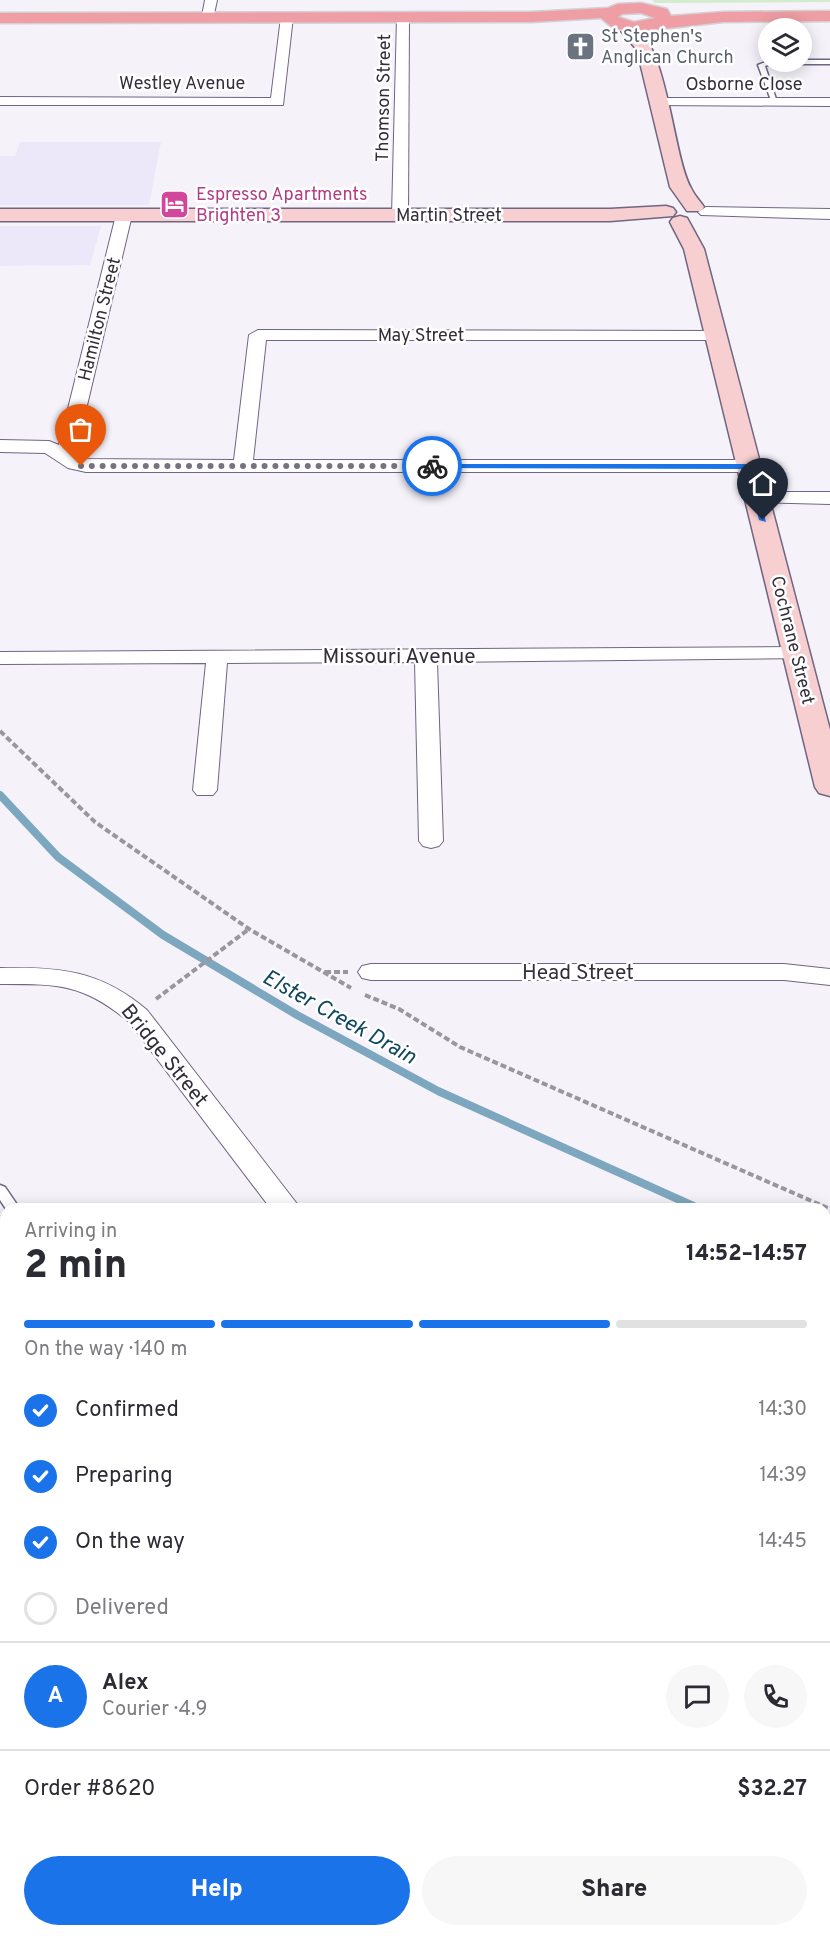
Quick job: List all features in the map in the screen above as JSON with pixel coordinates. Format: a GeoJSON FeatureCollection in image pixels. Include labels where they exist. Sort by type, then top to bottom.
{"type":"FeatureCollection","features":[{"type":"Feature","properties":{"kind":"main road"},"geometry":{"type":"LineString","coordinates":[[0,18],[85,16],[210,8],[287,17],[531,17],[635,14],[723,17],[830,16]]}},
{"type":"Feature","properties":{"kind":"main road"},"geometry":{"type":"LineString","coordinates":[[0,12],[85,16]]}},
{"type":"Feature","properties":{"kind":"street","name":"Cochrane Street"},"geometry":{"type":"LineString","coordinates":[[635,14],[830,787]]}},
{"type":"Feature","properties":{"kind":"street","name":"Cochrane Street"},"geometry":{"type":"LineString","coordinates":[[635,14],[645,49]]}},
{"type":"Feature","properties":{"kind":"street","name":"Westley Avenue"},"geometry":{"type":"LineString","coordinates":[[0,101],[278,102],[287,17]]}},
{"type":"Feature","properties":{"kind":"street","name":"Thomson Street"},"geometry":{"type":"LineString","coordinates":[[400,215],[403,17]]}},
{"type":"Feature","properties":{"kind":"street","name":"Osborne Close"},"geometry":{"type":"LineString","coordinates":[[658,102],[830,102]]}},
{"type":"Feature","properties":{"kind":"street","name":"Martin Street"},"geometry":{"type":"LineString","coordinates":[[0,215],[610,215],[686,212],[760,215],[830,214]]}},
{"type":"Feature","properties":{"kind":"street","name":"Hamilton Street"},"geometry":{"type":"LineString","coordinates":[[65,458],[124,215]]}},
{"type":"Feature","properties":{"kind":"street","name":"May Street"},"geometry":{"type":"LineString","coordinates":[[243,466],[258,335],[717,336]]}},
{"type":"Feature","properties":{"kind":"street"},"geometry":{"type":"LineString","coordinates":[[0,446],[49,447],[65,458],[86,466],[750,466]]}},
{"type":"Feature","properties":{"kind":"street"},"geometry":{"type":"LineString","coordinates":[[758,498],[830,498]]}},
{"type":"Feature","properties":{"kind":"street","name":"Missouri Avenue"},"geometry":{"type":"LineString","coordinates":[[0,658],[797,653]]}},
{"type":"Feature","properties":{"kind":"street"},"geometry":{"type":"LineString","coordinates":[[426,656],[431,841]]}},
{"type":"Feature","properties":{"kind":"street"},"geometry":{"type":"LineString","coordinates":[[204,790],[217,657]]}},
{"type":"Feature","properties":{"kind":"street","name":"Head Street"},"geometry":{"type":"LineString","coordinates":[[784,972],[830,958]]}},
{"type":"Feature","properties":{"kind":"street","name":"Head Street"},"geometry":{"type":"LineString","coordinates":[[371,972],[784,972],[830,977]]}},
{"type":"Feature","properties":{"kind":"street","name":"Bridge Street"},"geometry":{"type":"LineString","coordinates":[[0,976],[68,978],[104,988],[120,999],[138,1016],[282,1203]]}},
{"type":"Feature","properties":{"kind":"lane"},"geometry":{"type":"LineString","coordinates":[[774,102],[761,65],[770,62],[830,62]]}},
{"type":"Feature","properties":{"kind":"lane"},"geometry":{"type":"LineString","coordinates":[[0,1190],[9,1203]]}},
{"type":"Feature","properties":{"kind":"path"},"geometry":{"type":"LineString","coordinates":[[169,987],[249,929]]}},
{"type":"Feature","properties":{"kind":"shaded area"},"geometry":{"type":"Polygon","coordinates":[[[20,142],[161,142],[149,205],[0,205],[0,156],[15,156],[20,142]]]}},
{"type":"Feature","properties":{"kind":"shaded area"},"geometry":{"type":"Polygon","coordinates":[[[0,226],[101,226],[90,265],[0,266],[0,226]]]}},
{"type":"Feature","properties":{"kind":"green space"},"geometry":{"type":"Polygon","coordinates":[[[653,0],[830,0],[830,2],[654,3],[653,0]]]}},
{"type":"Feature","properties":{"kind":"waterway","name":"Elster Creek Drain"},"geometry":{"type":"LineString","coordinates":[[0,795],[58,857],[163,935],[297,1015],[438,1091],[687,1203]]}},
{"type":"Feature","properties":{"kind":"way so far"},"geometry":{"type":"LineString","coordinates":[[81,466],[432,466]]}},
{"type":"Feature","properties":{"kind":"place","name":"St Stephen's Anglican Church"},"geometry":{"type":"Point","coordinates":[580,46]}},
{"type":"Feature","properties":{"kind":"place","name":"Espresso Apartments Brighten 3"},"geometry":{"type":"Point","coordinates":[175,204]}},
{"type":"Feature","properties":{"kind":"route"},"geometry":{"type":"LineString","coordinates":[[432,466],[750,466],[763,520]]}}]}
